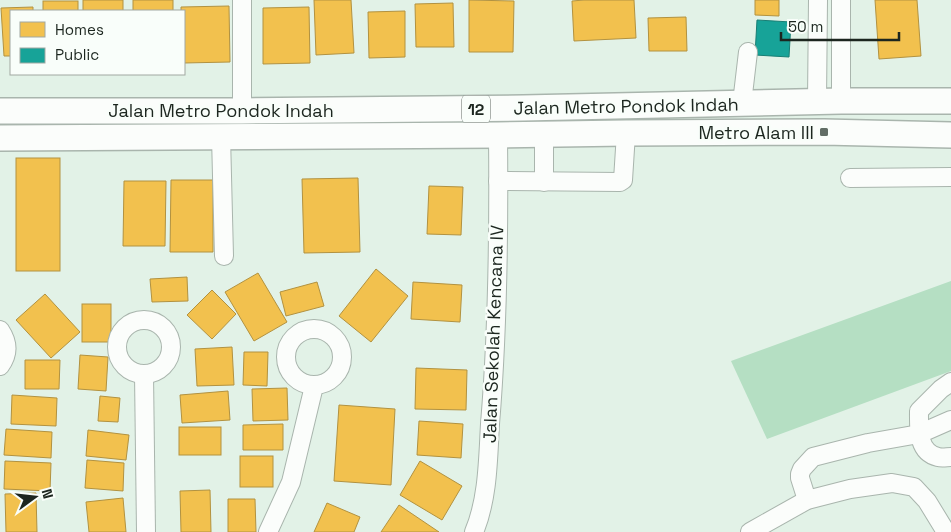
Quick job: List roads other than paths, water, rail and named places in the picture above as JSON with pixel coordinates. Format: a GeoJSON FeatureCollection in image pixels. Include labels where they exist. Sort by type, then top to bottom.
{"type":"FeatureCollection","features":[{"type":"Feature","properties":{"kind":"highway","name":"Jalan Metro Pondok Indah"},"geometry":{"type":"LineString","coordinates":[[0,111],[242,111],[524,108],[829,101],[951,101]]}},
{"type":"Feature","properties":{"kind":"highway","name":"Jalan Metro Pondok Indah"},"geometry":{"type":"LineString","coordinates":[[0,138],[824,132],[951,135]]}},
{"type":"Feature","properties":{"kind":"street"},"geometry":{"type":"LineString","coordinates":[[242,0],[242,111]]}},
{"type":"Feature","properties":{"kind":"street"},"geometry":{"type":"LineString","coordinates":[[818,0],[829,101]]}},
{"type":"Feature","properties":{"kind":"street"},"geometry":{"type":"LineString","coordinates":[[829,101],[842,0]]}},
{"type":"Feature","properties":{"kind":"street"},"geometry":{"type":"LineString","coordinates":[[742,103],[748,52]]}},
{"type":"Feature","properties":{"kind":"street"},"geometry":{"type":"LineString","coordinates":[[498,181],[620,182],[623,180],[626,133]]}},
{"type":"Feature","properties":{"kind":"street"},"geometry":{"type":"LineString","coordinates":[[544,134],[544,182]]}},
{"type":"Feature","properties":{"kind":"street","name":"Jalan Sekolah Kencana IV"},"geometry":{"type":"LineString","coordinates":[[474,532],[486,486],[495,367],[498,135]]}},
{"type":"Feature","properties":{"kind":"street"},"geometry":{"type":"LineString","coordinates":[[221,136],[224,256]]}},
{"type":"Feature","properties":{"kind":"street"},"geometry":{"type":"LineString","coordinates":[[850,178],[951,178]]}},
{"type":"Feature","properties":{"kind":"street"},"geometry":{"type":"LineString","coordinates":[[0,330],[6,340],[7,350],[0,366]]}},
{"type":"Feature","properties":{"kind":"street"},"geometry":{"type":"LineString","coordinates":[[144,374],[146,532]]}},
{"type":"Feature","properties":{"kind":"street"},"geometry":{"type":"LineString","coordinates":[[951,382],[941,389],[919,412],[919,434],[926,450],[938,457],[951,456]]}},
{"type":"Feature","properties":{"kind":"street"},"geometry":{"type":"LineString","coordinates":[[268,532],[291,482],[314,386]]}},
{"type":"Feature","properties":{"kind":"street"},"geometry":{"type":"LineString","coordinates":[[807,500],[800,474],[813,457],[868,442],[919,434],[951,420]]}},
{"type":"Feature","properties":{"kind":"street"},"geometry":{"type":"LineString","coordinates":[[754,531],[807,500],[850,489],[892,483],[914,487],[927,501],[946,532]]}},
{"type":"Feature","properties":{"kind":"place","name":"Metro Alam III"},"geometry":{"type":"Point","coordinates":[824,132]}}]}
